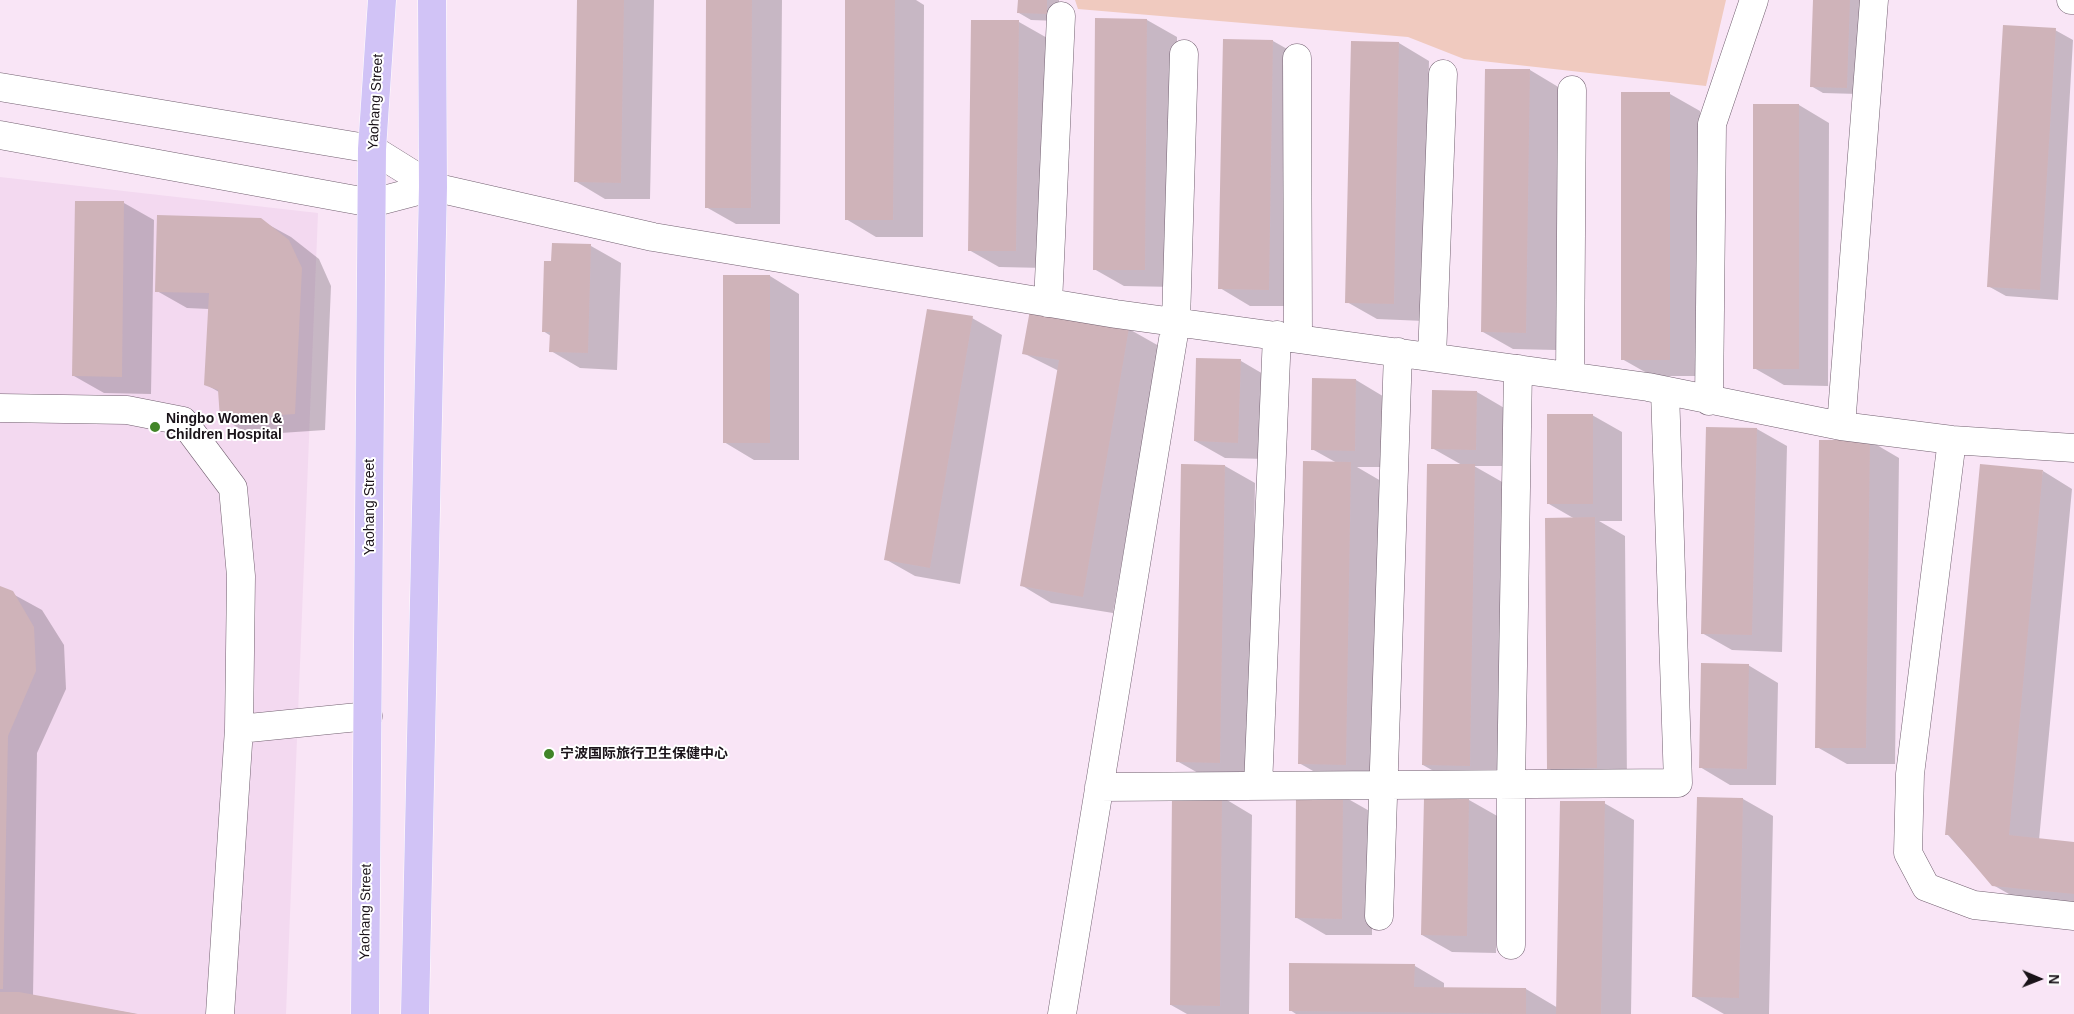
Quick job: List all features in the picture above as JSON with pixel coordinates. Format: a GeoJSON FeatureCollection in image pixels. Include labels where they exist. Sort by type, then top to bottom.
{"type":"FeatureCollection","features":[{"type":"Feature","properties":{"kind":"main road","name":"Yaohang Street"},"geometry":{"type":"LineString","coordinates":[[365,1014],[372,149],[382,0]]}},
{"type":"Feature","properties":{"kind":"main road"},"geometry":{"type":"LineString","coordinates":[[415,1014],[432,187],[432,0]]}},
{"type":"Feature","properties":{"kind":"street"},"geometry":{"type":"LineString","coordinates":[[1709,401],[1712,124],[1754,0]]}},
{"type":"Feature","properties":{"kind":"street"},"geometry":{"type":"LineString","coordinates":[[1841,426],[1874,0]]}},
{"type":"Feature","properties":{"kind":"street"},"geometry":{"type":"LineString","coordinates":[[1048,303],[1061,16]]}},
{"type":"Feature","properties":{"kind":"street"},"geometry":{"type":"LineString","coordinates":[[1065,1013],[1099,788],[1176,320],[1184,54]]}},
{"type":"Feature","properties":{"kind":"street"},"geometry":{"type":"LineString","coordinates":[[1258,786],[1287,336],[1297,58]]}},
{"type":"Feature","properties":{"kind":"street"},"geometry":{"type":"LineString","coordinates":[[1432,357],[1443,74]]}},
{"type":"Feature","properties":{"kind":"street"},"geometry":{"type":"LineString","coordinates":[[0,87],[372,149],[432,187],[653,237],[1116,314],[1176,320],[1648,387],[1709,401],[1841,426],[1952,440],[2074,448]]}},
{"type":"Feature","properties":{"kind":"street"},"geometry":{"type":"LineString","coordinates":[[1570,376],[1572,90]]}},
{"type":"Feature","properties":{"kind":"street"},"geometry":{"type":"LineString","coordinates":[[0,135],[372,203],[432,187]]}},
{"type":"Feature","properties":{"kind":"street"},"geometry":{"type":"LineString","coordinates":[[1379,916],[1398,352]]}},
{"type":"Feature","properties":{"kind":"street"},"geometry":{"type":"LineString","coordinates":[[1511,945],[1510,785],[1518,369]]}},
{"type":"Feature","properties":{"kind":"street"},"geometry":{"type":"LineString","coordinates":[[1099,788],[1678,784],[1665,391]]}},
{"type":"Feature","properties":{"kind":"street"},"geometry":{"type":"LineString","coordinates":[[0,408],[127,410],[183,421],[233,488],[241,576],[239,729],[220,1014]]}},
{"type":"Feature","properties":{"kind":"street"},"geometry":{"type":"LineString","coordinates":[[1952,440],[1910,774],[1908,852],[1926,887],[1974,905],[2074,916]]}},
{"type":"Feature","properties":{"kind":"street"},"geometry":{"type":"LineString","coordinates":[[239,729],[368,716]]}},
{"type":"Feature","properties":{"kind":"shaded area"},"geometry":{"type":"Polygon","coordinates":[[[1075,0],[1726,0],[1706,86],[1464,59],[1408,37],[1078,9],[1075,0]]]}},
{"type":"Feature","properties":{"kind":"shaded area","name":"Ningbo Women & Children Hospital"},"geometry":{"type":"Polygon","coordinates":[[[0,177],[318,213],[286,1014],[0,1014],[0,177]]]}},
{"type":"Feature","properties":{"kind":"building"},"geometry":{"type":"Polygon","coordinates":[[[577,0],[624,0],[621,183],[574,182],[577,0]]]}},
{"type":"Feature","properties":{"kind":"building"},"geometry":{"type":"Polygon","coordinates":[[[706,0],[752,0],[751,208],[705,208],[706,0]]]}},
{"type":"Feature","properties":{"kind":"building"},"geometry":{"type":"Polygon","coordinates":[[[845,0],[895,0],[893,220],[845,220],[845,0]]]}},
{"type":"Feature","properties":{"kind":"building"},"geometry":{"type":"Polygon","coordinates":[[[1018,0],[1047,0],[1047,14],[1017,13],[1018,0]]]}},
{"type":"Feature","properties":{"kind":"building"},"geometry":{"type":"Polygon","coordinates":[[[1813,0],[1850,0],[1847,88],[1810,87],[1813,0]]]}},
{"type":"Feature","properties":{"kind":"building"},"geometry":{"type":"Polygon","coordinates":[[[1095,18],[1147,19],[1145,270],[1093,270],[1095,18]]]}},
{"type":"Feature","properties":{"kind":"building"},"geometry":{"type":"Polygon","coordinates":[[[971,20],[1019,20],[1016,251],[968,251],[971,20]]]}},
{"type":"Feature","properties":{"kind":"building"},"geometry":{"type":"Polygon","coordinates":[[[2003,25],[2056,28],[2040,290],[1987,287],[2003,25]]]}},
{"type":"Feature","properties":{"kind":"building"},"geometry":{"type":"Polygon","coordinates":[[[1223,39],[1273,40],[1269,290],[1218,289],[1223,39]]]}},
{"type":"Feature","properties":{"kind":"building"},"geometry":{"type":"Polygon","coordinates":[[[1351,41],[1399,42],[1394,304],[1345,303],[1351,41]]]}},
{"type":"Feature","properties":{"kind":"building"},"geometry":{"type":"Polygon","coordinates":[[[1485,69],[1530,69],[1526,333],[1481,332],[1485,69]]]}},
{"type":"Feature","properties":{"kind":"building"},"geometry":{"type":"Polygon","coordinates":[[[1621,92],[1670,92],[1670,360],[1621,360],[1621,92]]]}},
{"type":"Feature","properties":{"kind":"building"},"geometry":{"type":"Polygon","coordinates":[[[1753,104],[1799,104],[1799,369],[1753,369],[1753,104]]]}},
{"type":"Feature","properties":{"kind":"building"},"geometry":{"type":"Polygon","coordinates":[[[75,201],[124,201],[122,377],[72,376],[75,201]]]}},
{"type":"Feature","properties":{"kind":"building"},"geometry":{"type":"Polygon","coordinates":[[[157,215],[261,218],[289,240],[302,268],[295,414],[220,419],[218,390],[204,385],[209,293],[155,292],[157,215]]]}},
{"type":"Feature","properties":{"kind":"building"},"geometry":{"type":"Polygon","coordinates":[[[552,243],[591,244],[588,353],[549,352],[550,332],[542,332],[544,261],[551,261],[552,243]]]}},
{"type":"Feature","properties":{"kind":"building"},"geometry":{"type":"Polygon","coordinates":[[[723,275],[770,275],[770,443],[723,443],[723,275]]]}},
{"type":"Feature","properties":{"kind":"building"},"geometry":{"type":"Polygon","coordinates":[[[927,309],[973,316],[930,568],[884,560],[927,309]]]}},
{"type":"Feature","properties":{"kind":"building"},"geometry":{"type":"Polygon","coordinates":[[[1030,310],[1129,328],[1083,597],[1020,586],[1059,360],[1022,354],[1030,310]]]}},
{"type":"Feature","properties":{"kind":"building"},"geometry":{"type":"Polygon","coordinates":[[[1196,358],[1241,359],[1238,443],[1194,441],[1196,358]]]}},
{"type":"Feature","properties":{"kind":"building"},"geometry":{"type":"Polygon","coordinates":[[[1312,378],[1356,379],[1355,451],[1311,450],[1312,378]]]}},
{"type":"Feature","properties":{"kind":"building"},"geometry":{"type":"Polygon","coordinates":[[[1432,390],[1477,391],[1476,450],[1431,449],[1432,390]]]}},
{"type":"Feature","properties":{"kind":"building"},"geometry":{"type":"Polygon","coordinates":[[[1547,414],[1593,414],[1593,504],[1547,504],[1547,414]]]}},
{"type":"Feature","properties":{"kind":"building"},"geometry":{"type":"Polygon","coordinates":[[[1706,427],[1757,428],[1752,635],[1701,634],[1706,427]]]}},
{"type":"Feature","properties":{"kind":"building"},"geometry":{"type":"Polygon","coordinates":[[[1819,440],[1870,440],[1866,748],[1815,748],[1819,440]]]}},
{"type":"Feature","properties":{"kind":"building"},"geometry":{"type":"Polygon","coordinates":[[[1303,461],[1351,462],[1346,765],[1298,764],[1303,461]]]}},
{"type":"Feature","properties":{"kind":"building"},"geometry":{"type":"Polygon","coordinates":[[[1181,464],[1225,465],[1220,763],[1176,762],[1181,464]]]}},
{"type":"Feature","properties":{"kind":"building"},"geometry":{"type":"Polygon","coordinates":[[[1427,464],[1475,464],[1470,766],[1422,765],[1427,464]]]}},
{"type":"Feature","properties":{"kind":"building"},"geometry":{"type":"Polygon","coordinates":[[[1980,464],[2043,470],[2009,835],[2074,842],[2074,894],[1992,886],[1949,835],[1945,835],[1980,464]]]}},
{"type":"Feature","properties":{"kind":"building"},"geometry":{"type":"Polygon","coordinates":[[[1595,517],[1597,768],[1547,769],[1545,518],[1595,517]]]}},
{"type":"Feature","properties":{"kind":"building"},"geometry":{"type":"Polygon","coordinates":[[[0,586],[13,591],[34,627],[36,671],[8,736],[3,989],[0,989],[0,586]]]}},
{"type":"Feature","properties":{"kind":"building"},"geometry":{"type":"Polygon","coordinates":[[[1701,663],[1749,664],[1747,769],[1699,768],[1701,663]]]}},
{"type":"Feature","properties":{"kind":"building"},"geometry":{"type":"Polygon","coordinates":[[[1296,794],[1343,794],[1342,919],[1295,918],[1296,794]]]}},
{"type":"Feature","properties":{"kind":"building"},"geometry":{"type":"Polygon","coordinates":[[[1172,795],[1222,796],[1220,1006],[1170,1005],[1172,795]]]}},
{"type":"Feature","properties":{"kind":"building"},"geometry":{"type":"Polygon","coordinates":[[[1697,797],[1743,798],[1739,998],[1692,997],[1697,797]]]}},
{"type":"Feature","properties":{"kind":"building"},"geometry":{"type":"Polygon","coordinates":[[[1424,798],[1469,799],[1467,936],[1421,935],[1424,798]]]}},
{"type":"Feature","properties":{"kind":"building"},"geometry":{"type":"Polygon","coordinates":[[[1560,801],[1605,801],[1601,1014],[1556,1014],[1560,801]]]}},
{"type":"Feature","properties":{"kind":"building"},"geometry":{"type":"Polygon","coordinates":[[[1289,963],[1415,964],[1414,987],[1526,988],[1526,1014],[1289,1011],[1289,963]]]}},
{"type":"Feature","properties":{"kind":"building"},"geometry":{"type":"Polygon","coordinates":[[[0,992],[19,992],[138,1014],[0,1014],[0,992]]]}},
{"type":"Feature","properties":{"kind":"place","name":"Ningbo Women & Children Hospital"},"geometry":{"type":"Point","coordinates":[155,427]}},
{"type":"Feature","properties":{"kind":"place","name":"宁波国际旅行卫生保健中心"},"geometry":{"type":"Point","coordinates":[549,754]}}]}
